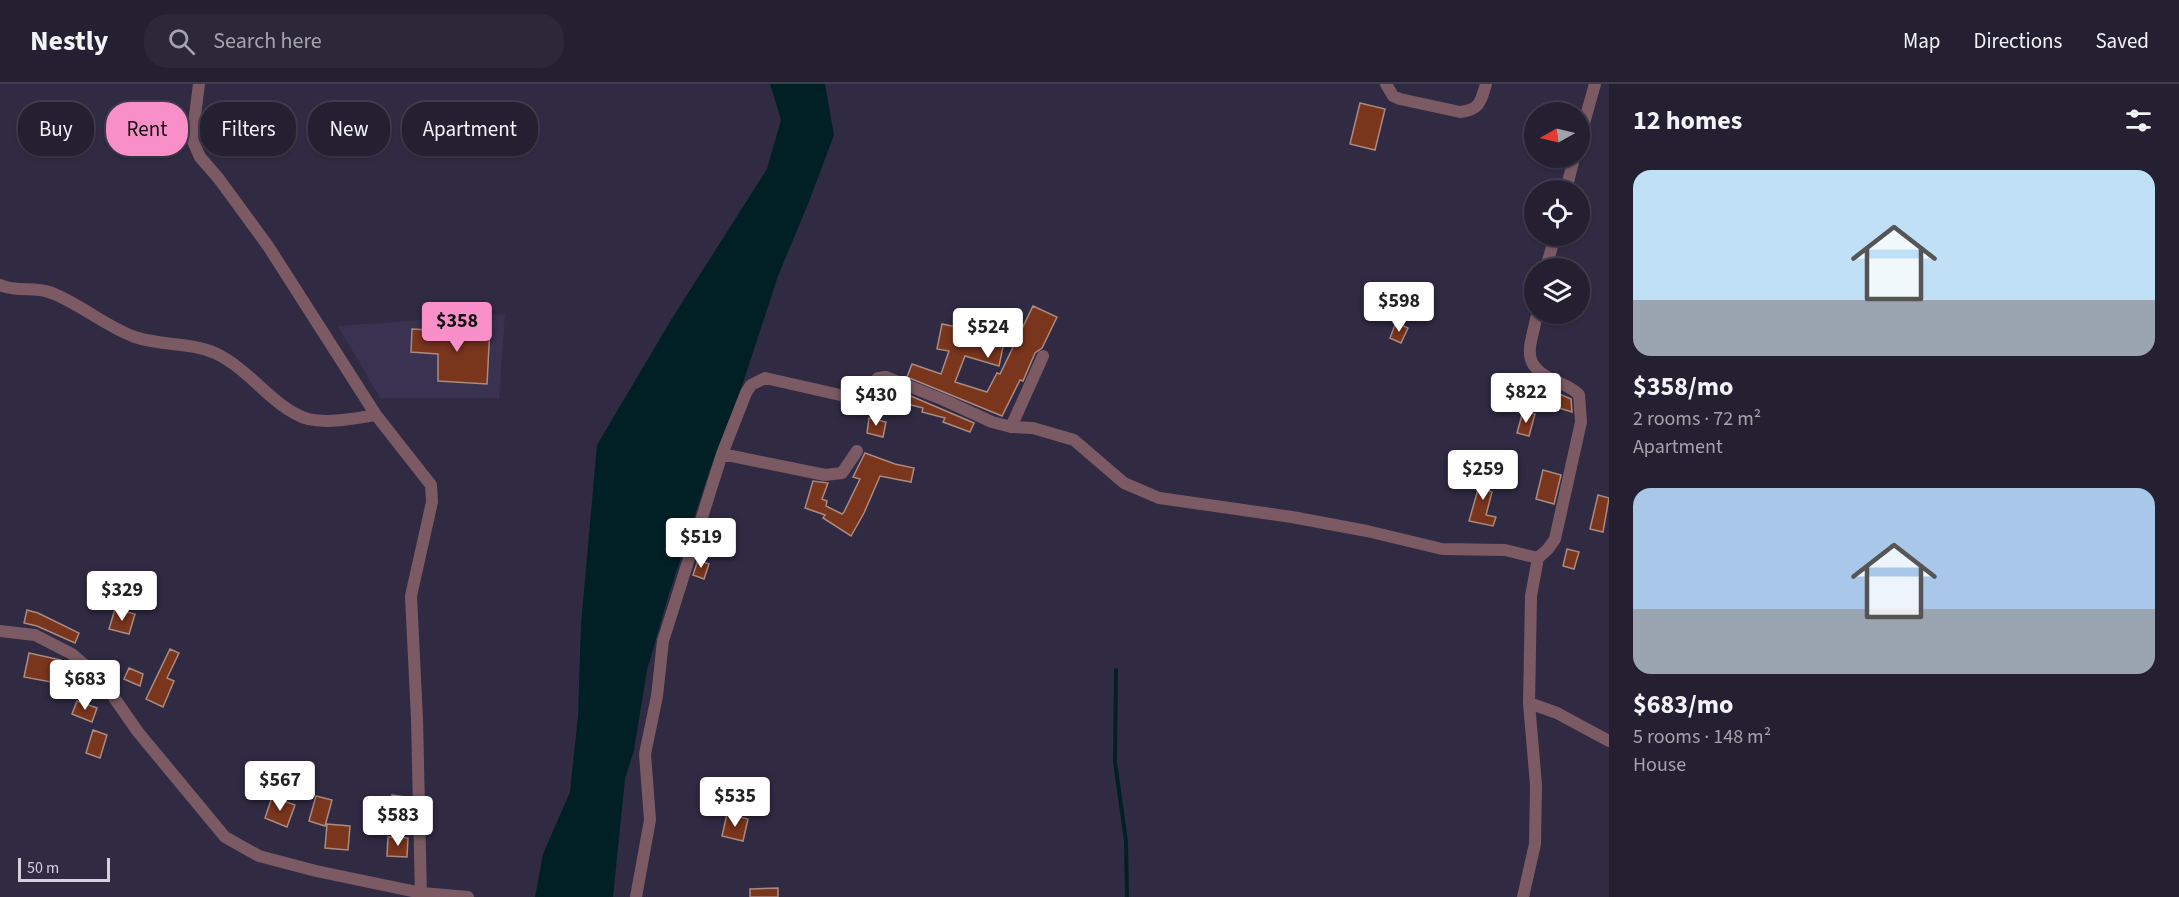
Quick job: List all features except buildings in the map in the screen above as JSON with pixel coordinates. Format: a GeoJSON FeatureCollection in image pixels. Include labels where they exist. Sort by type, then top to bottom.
{"type":"FeatureCollection","features":[{"type":"Feature","properties":{"kind":"street"},"geometry":{"type":"LineString","coordinates":[[199,84],[192,139],[200,157],[268,246],[376,415],[431,485],[433,494],[411,596],[417,719],[421,895]]}},
{"type":"Feature","properties":{"kind":"street"},"geometry":{"type":"LineString","coordinates":[[1386,84],[1393,96],[1400,99],[1460,112],[1470,111],[1480,103],[1486,84]]}},
{"type":"Feature","properties":{"kind":"street"},"geometry":{"type":"LineString","coordinates":[[1590,102],[1595,84]]}},
{"type":"Feature","properties":{"kind":"street"},"geometry":{"type":"LineString","coordinates":[[0,285],[21,290],[48,292],[118,330],[136,337],[191,345],[215,353],[238,367],[292,413],[311,420],[376,415]]}},
{"type":"Feature","properties":{"kind":"street"},"geometry":{"type":"LineString","coordinates":[[1523,897],[1535,844],[1536,785],[1529,703],[1531,596],[1538,558],[1555,538],[1581,422],[1580,395],[1570,387],[1540,374],[1532,363],[1529,351],[1535,324]]}},
{"type":"Feature","properties":{"kind":"street"},"geometry":{"type":"LineString","coordinates":[[1011,427],[1043,356]]}},
{"type":"Feature","properties":{"kind":"street"},"geometry":{"type":"LineString","coordinates":[[636,897],[650,820],[645,753],[657,696],[663,641],[722,454],[751,385],[765,378],[858,399],[878,378],[886,377],[993,422],[1011,427],[1033,428],[1074,441],[1124,483],[1159,498],[1292,517],[1367,531],[1442,549],[1505,550],[1538,558]]}},
{"type":"Feature","properties":{"kind":"street"},"geometry":{"type":"LineString","coordinates":[[722,454],[825,476],[842,473],[857,451]]}},
{"type":"Feature","properties":{"kind":"street"},"geometry":{"type":"LineString","coordinates":[[0,631],[35,635],[72,654],[101,679],[138,732],[225,837],[259,856],[316,871],[421,895],[468,897]]}},
{"type":"Feature","properties":{"kind":"street"},"geometry":{"type":"LineString","coordinates":[[1529,703],[1557,713],[1609,741]]}},
{"type":"Feature","properties":{"kind":"shaded area"},"geometry":{"type":"Polygon","coordinates":[[[770,84],[825,84],[834,135],[778,276],[668,597],[647,670],[634,750],[625,779],[613,897],[535,897],[543,854],[570,792],[578,716],[581,624],[597,445],[671,320],[767,169],[781,120],[770,84]]]}},
{"type":"Feature","properties":{"kind":"shaded area"},"geometry":{"type":"Polygon","coordinates":[[[505,314],[499,398],[380,398],[338,326],[505,314]]]}},
{"type":"Feature","properties":{"kind":"waterway"},"geometry":{"type":"LineString","coordinates":[[1116,670],[1115,762],[1126,841],[1127,897]]}}]}
